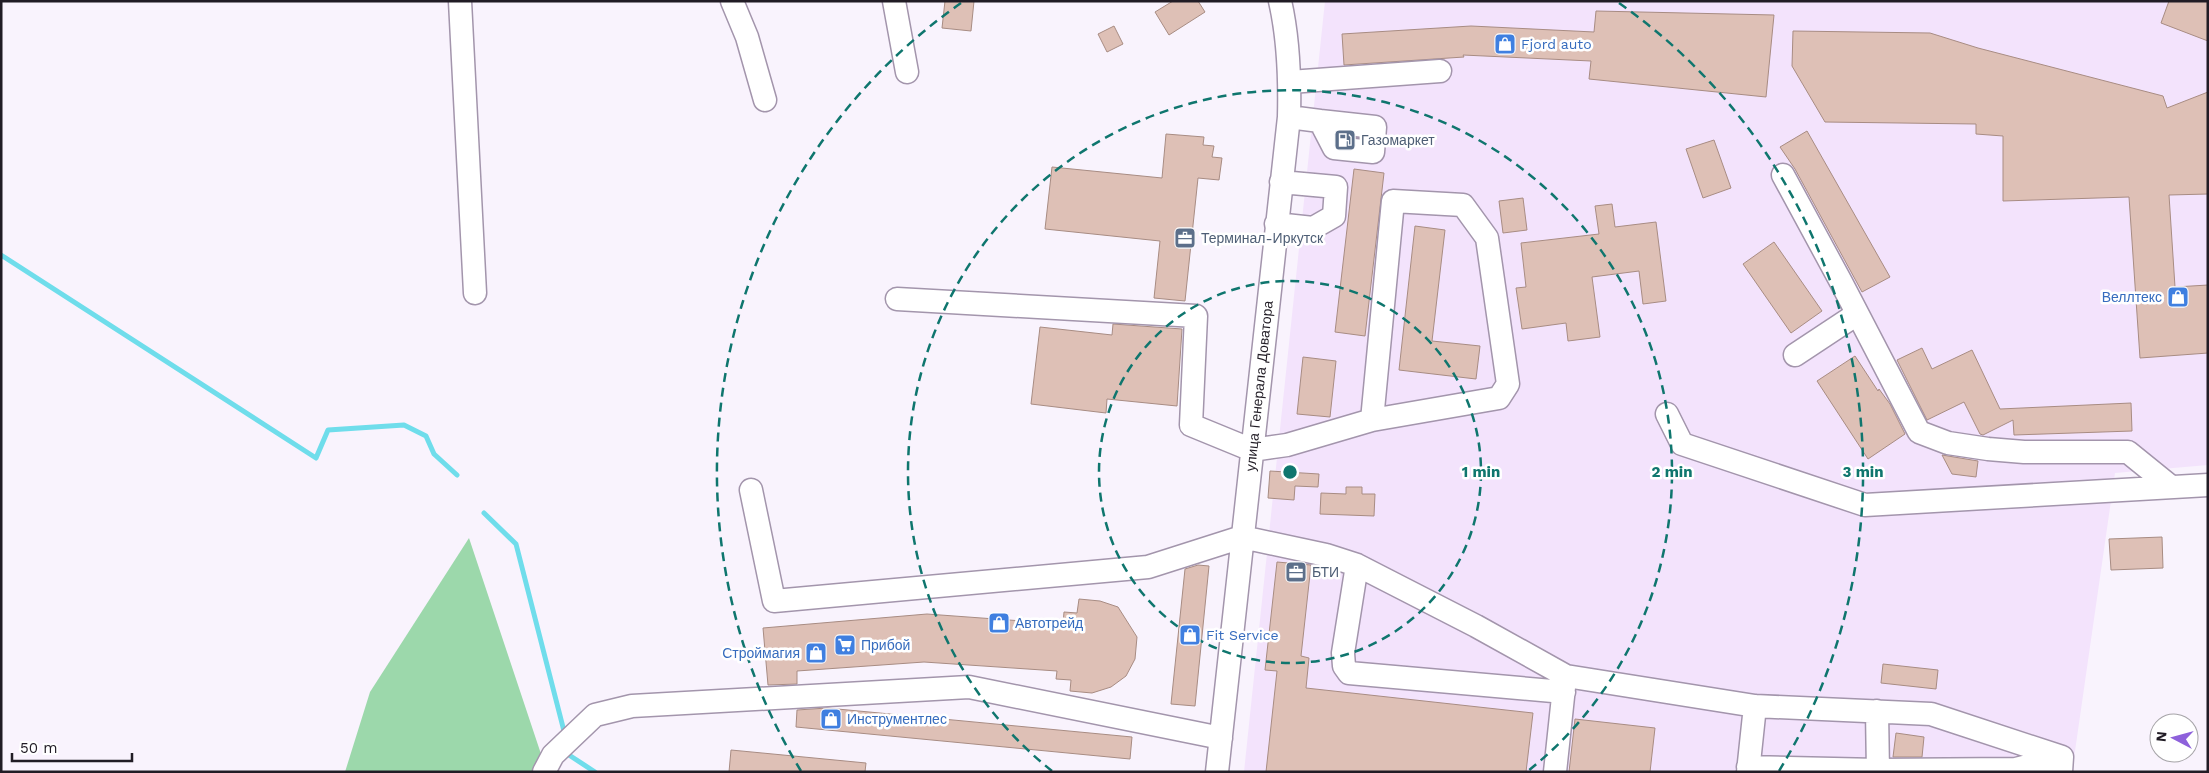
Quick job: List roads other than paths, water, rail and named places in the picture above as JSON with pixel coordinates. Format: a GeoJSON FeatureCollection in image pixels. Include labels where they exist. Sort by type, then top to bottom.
{"type":"FeatureCollection","features":[{"type":"Feature","properties":{"kind":"street"},"geometry":{"type":"LineString","coordinates":[[460,1],[475,293]]}},
{"type":"Feature","properties":{"kind":"street"},"geometry":{"type":"LineString","coordinates":[[732,1],[747,37],[765,100]]}},
{"type":"Feature","properties":{"kind":"street"},"geometry":{"type":"LineString","coordinates":[[894,1],[907,72]]}},
{"type":"Feature","properties":{"kind":"street","name":"улица Генерала Доватора"},"geometry":{"type":"LineString","coordinates":[[1217,772],[1289,117],[1290,82],[1286,28],[1280,1]]}},
{"type":"Feature","properties":{"kind":"street"},"geometry":{"type":"LineString","coordinates":[[1290,82],[1440,71]]}},
{"type":"Feature","properties":{"kind":"street"},"geometry":{"type":"LineString","coordinates":[[1289,117],[1320,121]]}},
{"type":"Feature","properties":{"kind":"street"},"geometry":{"type":"LineString","coordinates":[[1783,175],[1858,314],[1918,432],[1948,443],[1988,450],[2128,452],[2170,486]]}},
{"type":"Feature","properties":{"kind":"street"},"geometry":{"type":"LineString","coordinates":[[1276,224],[1313,228],[1334,216],[1336,188],[1281,182]]}},
{"type":"Feature","properties":{"kind":"street"},"geometry":{"type":"LineString","coordinates":[[897,299],[1196,316],[1191,425],[1252,450],[1287,446],[1372,420],[1499,398],[1508,384],[1487,238],[1463,205],[1394,201],[1372,420]]}},
{"type":"Feature","properties":{"kind":"street"},"geometry":{"type":"LineString","coordinates":[[1796,355],[1858,314]]}},
{"type":"Feature","properties":{"kind":"street"},"geometry":{"type":"LineString","coordinates":[[1667,414],[1682,444],[1865,505],[2208,485]]}},
{"type":"Feature","properties":{"kind":"street"},"geometry":{"type":"LineString","coordinates":[[751,490],[774,601],[1148,567],[1242,537],[1326,555],[1357,565],[1476,626],[1565,684]]}},
{"type":"Feature","properties":{"kind":"street"},"geometry":{"type":"LineString","coordinates":[[1357,565],[1342,653],[1344,666],[1349,673],[1565,684],[1755,706],[1931,714],[2062,765]]}},
{"type":"Feature","properties":{"kind":"street"},"geometry":{"type":"LineString","coordinates":[[1555,772],[1565,684]]}},
{"type":"Feature","properties":{"kind":"street"},"geometry":{"type":"LineString","coordinates":[[544,772],[553,755],[594,715],[632,706],[968,688],[1221,738]]}},
{"type":"Feature","properties":{"kind":"street"},"geometry":{"type":"LineString","coordinates":[[1755,706],[1748,769],[1878,771],[2016,769],[2062,765]]}},
{"type":"Feature","properties":{"kind":"street"},"geometry":{"type":"LineString","coordinates":[[1877,711],[1878,771]]}},
{"type":"Feature","properties":{"kind":"waterway"},"geometry":{"type":"LineString","coordinates":[[1,255],[316,458],[328,430],[404,425],[426,436],[434,454],[457,475]]}},
{"type":"Feature","properties":{"kind":"waterway"},"geometry":{"type":"LineString","coordinates":[[484,513],[516,544],[565,735]]}},
{"type":"Feature","properties":{"kind":"waterway"},"geometry":{"type":"LineString","coordinates":[[568,748],[569,755],[595,772]]}},
{"type":"Feature","properties":{"kind":"place","name":"Fjord auto"},"geometry":{"type":"Point","coordinates":[1505,44]}},
{"type":"Feature","properties":{"kind":"place","name":"Газомаркет"},"geometry":{"type":"Point","coordinates":[1345,140]}},
{"type":"Feature","properties":{"kind":"place","name":"Терминал-Иркутск"},"geometry":{"type":"Point","coordinates":[1185,238]}},
{"type":"Feature","properties":{"kind":"place","name":"Веллтекс"},"geometry":{"type":"Point","coordinates":[2178,297]}},
{"type":"Feature","properties":{"kind":"place","name":"БТИ"},"geometry":{"type":"Point","coordinates":[1296,572]}},
{"type":"Feature","properties":{"kind":"place","name":"Автотрейд"},"geometry":{"type":"Point","coordinates":[999,623]}},
{"type":"Feature","properties":{"kind":"place","name":"Fit Service"},"geometry":{"type":"Point","coordinates":[1190,635]}},
{"type":"Feature","properties":{"kind":"place","name":"Прибой"},"geometry":{"type":"Point","coordinates":[845,645]}},
{"type":"Feature","properties":{"kind":"place","name":"Строймагия"},"geometry":{"type":"Point","coordinates":[816,653]}},
{"type":"Feature","properties":{"kind":"place","name":"Инструментлес"},"geometry":{"type":"Point","coordinates":[831,719]}}]}
